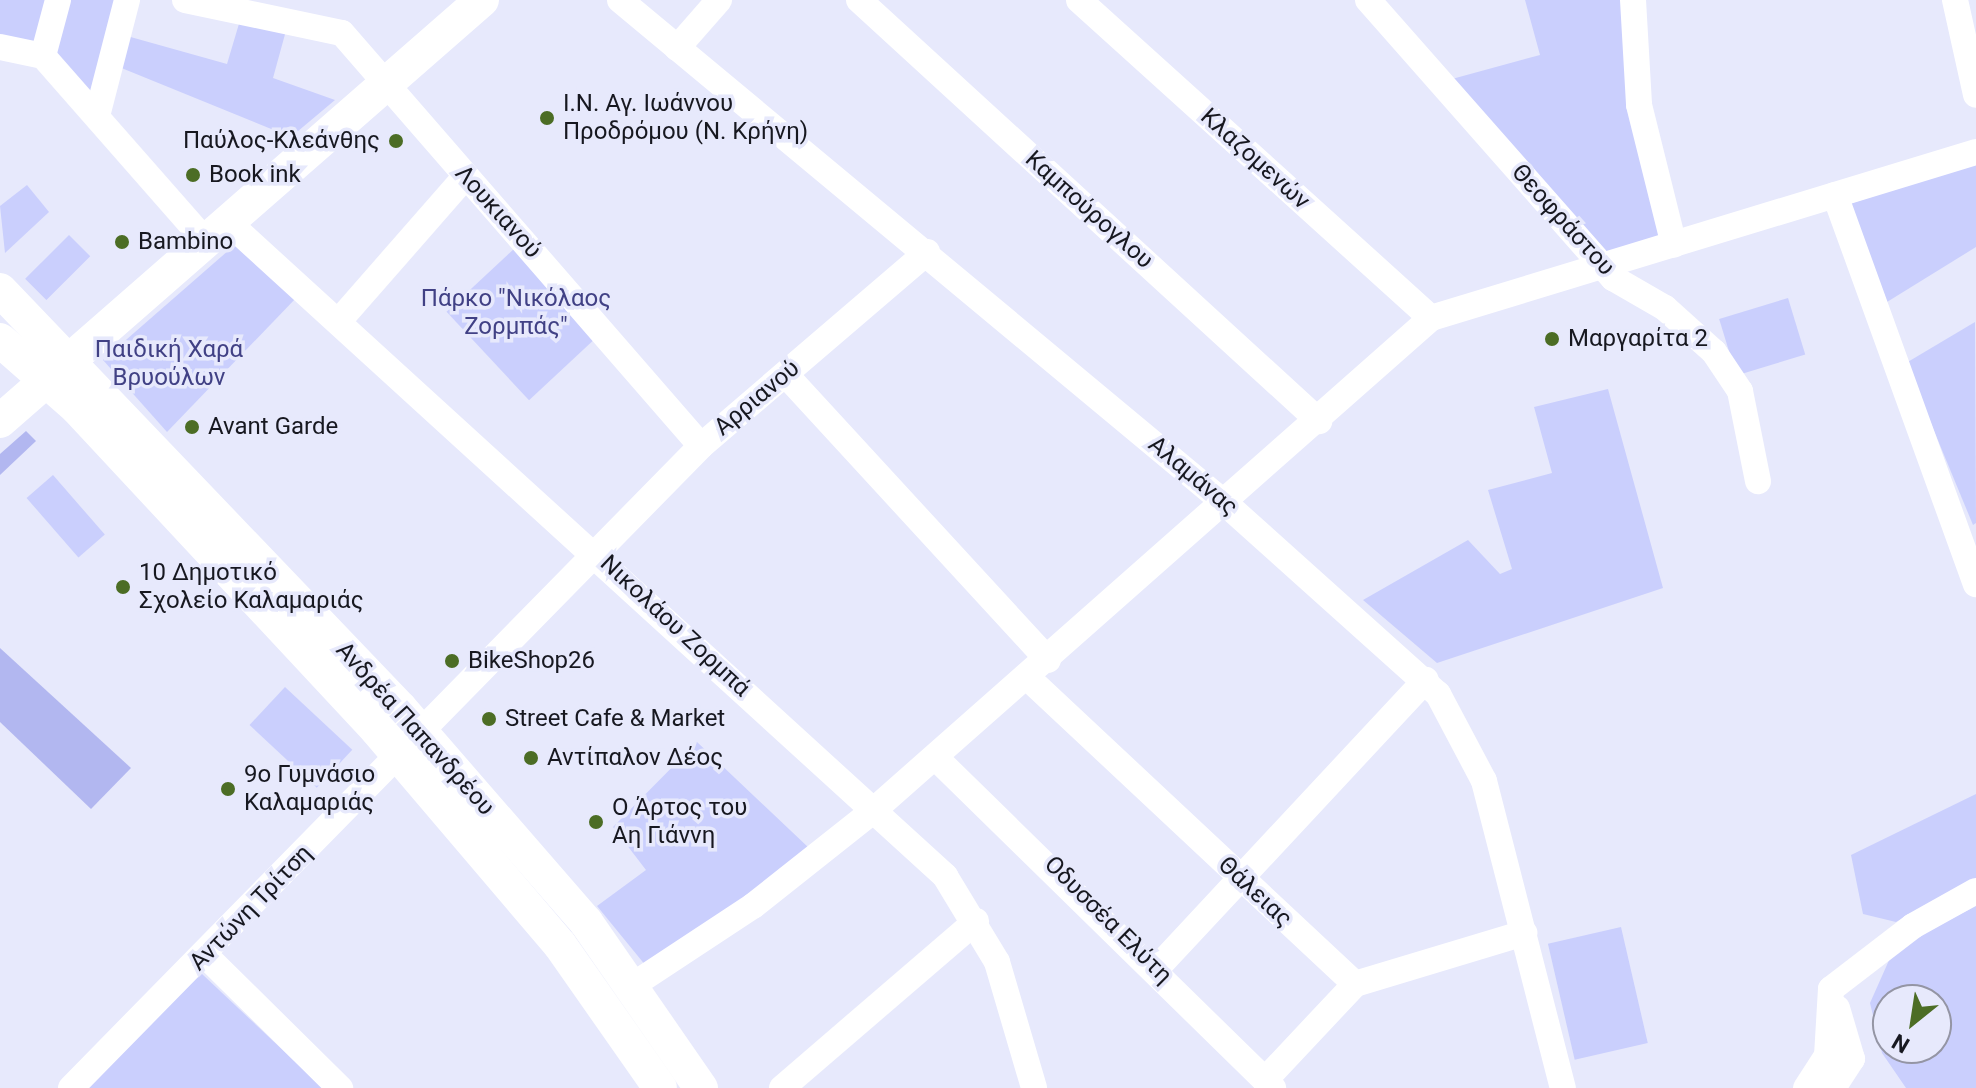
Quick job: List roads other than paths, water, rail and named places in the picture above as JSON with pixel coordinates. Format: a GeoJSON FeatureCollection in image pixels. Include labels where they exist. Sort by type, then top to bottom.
{"type":"FeatureCollection","features":[{"type":"Feature","properties":{"kind":"main road"},"geometry":{"type":"LineString","coordinates":[[0,421],[388,89],[482,0]]}},
{"type":"Feature","properties":{"kind":"main road","name":"Ανδρέα Παπανδρέου"},"geometry":{"type":"LineString","coordinates":[[0,290],[57,371],[633,985],[701,1088]]}},
{"type":"Feature","properties":{"kind":"main road","name":"Ανδρέα Παπανδρέου"},"geometry":{"type":"LineString","coordinates":[[0,340],[57,371]]}},
{"type":"Feature","properties":{"kind":"main road","name":"Ανδρέα Παπανδρέου"},"geometry":{"type":"LineString","coordinates":[[410,745],[576,965],[660,1088]]}},
{"type":"Feature","properties":{"kind":"street"},"geometry":{"type":"LineString","coordinates":[[0,47],[43,56],[58,0]]}},
{"type":"Feature","properties":{"kind":"street"},"geometry":{"type":"LineString","coordinates":[[97,116],[127,0]]}},
{"type":"Feature","properties":{"kind":"street","name":"Λουκιανού"},"geometry":{"type":"LineString","coordinates":[[185,0],[342,33],[701,446]]}},
{"type":"Feature","properties":{"kind":"street","name":"Αλαμάνας"},"geometry":{"type":"LineString","coordinates":[[620,0],[927,252],[1226,504],[1426,680],[1477,762],[1563,1088]]}},
{"type":"Feature","properties":{"kind":"street"},"geometry":{"type":"LineString","coordinates":[[677,48],[719,0]]}},
{"type":"Feature","properties":{"kind":"street","name":"Καμπούρογλου"},"geometry":{"type":"LineString","coordinates":[[859,0],[1319,421]]}},
{"type":"Feature","properties":{"kind":"street","name":"Κλαζομενών"},"geometry":{"type":"LineString","coordinates":[[1079,0],[1431,318]]}},
{"type":"Feature","properties":{"kind":"street","name":"Θεοφράστου"},"geometry":{"type":"LineString","coordinates":[[1368,0],[1601,264],[1682,321],[1728,369],[1747,412],[1758,481]]}},
{"type":"Feature","properties":{"kind":"street"},"geometry":{"type":"LineString","coordinates":[[1633,0],[1639,105],[1674,245]]}},
{"type":"Feature","properties":{"kind":"street"},"geometry":{"type":"LineString","coordinates":[[1955,0],[1976,95]]}},
{"type":"Feature","properties":{"kind":"street","name":"Νικολάου Ζορμπά"},"geometry":{"type":"LineString","coordinates":[[43,56],[97,116],[219,233],[338,322],[595,552],[945,876],[976,921],[1004,980],[1034,1088]]}},
{"type":"Feature","properties":{"kind":"street"},"geometry":{"type":"LineString","coordinates":[[633,985],[753,906],[874,810],[1226,504],[1431,318],[1976,152]]}},
{"type":"Feature","properties":{"kind":"street"},"geometry":{"type":"LineString","coordinates":[[338,322],[466,176]]}},
{"type":"Feature","properties":{"kind":"street"},"geometry":{"type":"LineString","coordinates":[[1835,195],[1976,584]]}},
{"type":"Feature","properties":{"kind":"street","name":"Αρριανού"},"geometry":{"type":"LineString","coordinates":[[595,552],[701,446],[927,252]]}},
{"type":"Feature","properties":{"kind":"street"},"geometry":{"type":"LineString","coordinates":[[786,375],[1048,660]]}},
{"type":"Feature","properties":{"kind":"street","name":"Αντώνη Τρίτση"},"geometry":{"type":"LineString","coordinates":[[71,1088],[205,955],[595,552]]}},
{"type":"Feature","properties":{"kind":"street","name":"Θάλειας"},"geometry":{"type":"LineString","coordinates":[[1028,678],[1355,984]]}},
{"type":"Feature","properties":{"kind":"street"},"geometry":{"type":"LineString","coordinates":[[1157,968],[1238,876],[1426,680]]}},
{"type":"Feature","properties":{"kind":"street","name":"Οδυσσέα Ελύτη"},"geometry":{"type":"LineString","coordinates":[[936,758],[1157,968],[1269,1084]]}},
{"type":"Feature","properties":{"kind":"street"},"geometry":{"type":"LineString","coordinates":[[1806,1088],[1827,1056],[1831,989],[1913,926],[1976,891]]}},
{"type":"Feature","properties":{"kind":"street"},"geometry":{"type":"LineString","coordinates":[[782,1088],[976,921]]}},
{"type":"Feature","properties":{"kind":"street"},"geometry":{"type":"LineString","coordinates":[[1269,1084],[1355,984],[1524,933]]}},
{"type":"Feature","properties":{"kind":"street"},"geometry":{"type":"LineString","coordinates":[[205,955],[340,1088]]}},
{"type":"Feature","properties":{"kind":"street"},"geometry":{"type":"LineString","coordinates":[[1831,989],[1852,1059],[1833,1088]]}},
{"type":"Feature","properties":{"kind":"place","name":"Ι.Ν. Αγ. Ιωάννου Προδρόμου (Ν. Κρήνη)"},"geometry":{"type":"Point","coordinates":[547,118]}},
{"type":"Feature","properties":{"kind":"place","name":"Παύλος-Κλεάνθης"},"geometry":{"type":"Point","coordinates":[396,141]}},
{"type":"Feature","properties":{"kind":"place","name":"Book ink"},"geometry":{"type":"Point","coordinates":[193,175]}},
{"type":"Feature","properties":{"kind":"place","name":"Bambino"},"geometry":{"type":"Point","coordinates":[122,242]}},
{"type":"Feature","properties":{"kind":"place","name":"Μαργαρίτα 2"},"geometry":{"type":"Point","coordinates":[1552,339]}},
{"type":"Feature","properties":{"kind":"place","name":"Avant Garde"},"geometry":{"type":"Point","coordinates":[192,427]}},
{"type":"Feature","properties":{"kind":"place","name":"10 Δημοτικό Σχολείο Καλαμαριάς"},"geometry":{"type":"Point","coordinates":[123,587]}},
{"type":"Feature","properties":{"kind":"place","name":"BikeShop26"},"geometry":{"type":"Point","coordinates":[452,661]}},
{"type":"Feature","properties":{"kind":"place","name":"Street Cafe & Market"},"geometry":{"type":"Point","coordinates":[489,719]}},
{"type":"Feature","properties":{"kind":"place","name":"Αντίπαλον Δέος"},"geometry":{"type":"Point","coordinates":[531,758]}},
{"type":"Feature","properties":{"kind":"place","name":"9ο Γυμνάσιο Καλαμαριάς"},"geometry":{"type":"Point","coordinates":[228,789]}},
{"type":"Feature","properties":{"kind":"place","name":"Ο Άρτος του Αη Γιάννη"},"geometry":{"type":"Point","coordinates":[596,822]}},
{"type":"Feature","properties":{"kind":"park label","name":"Πάρκο \"Νικόλαος Ζορμπάς\""},"geometry":{"type":"Point","coordinates":[516,313]}},
{"type":"Feature","properties":{"kind":"park label","name":"Παιδική Χαρά Βρυούλων"},"geometry":{"type":"Point","coordinates":[169,364]}}]}
